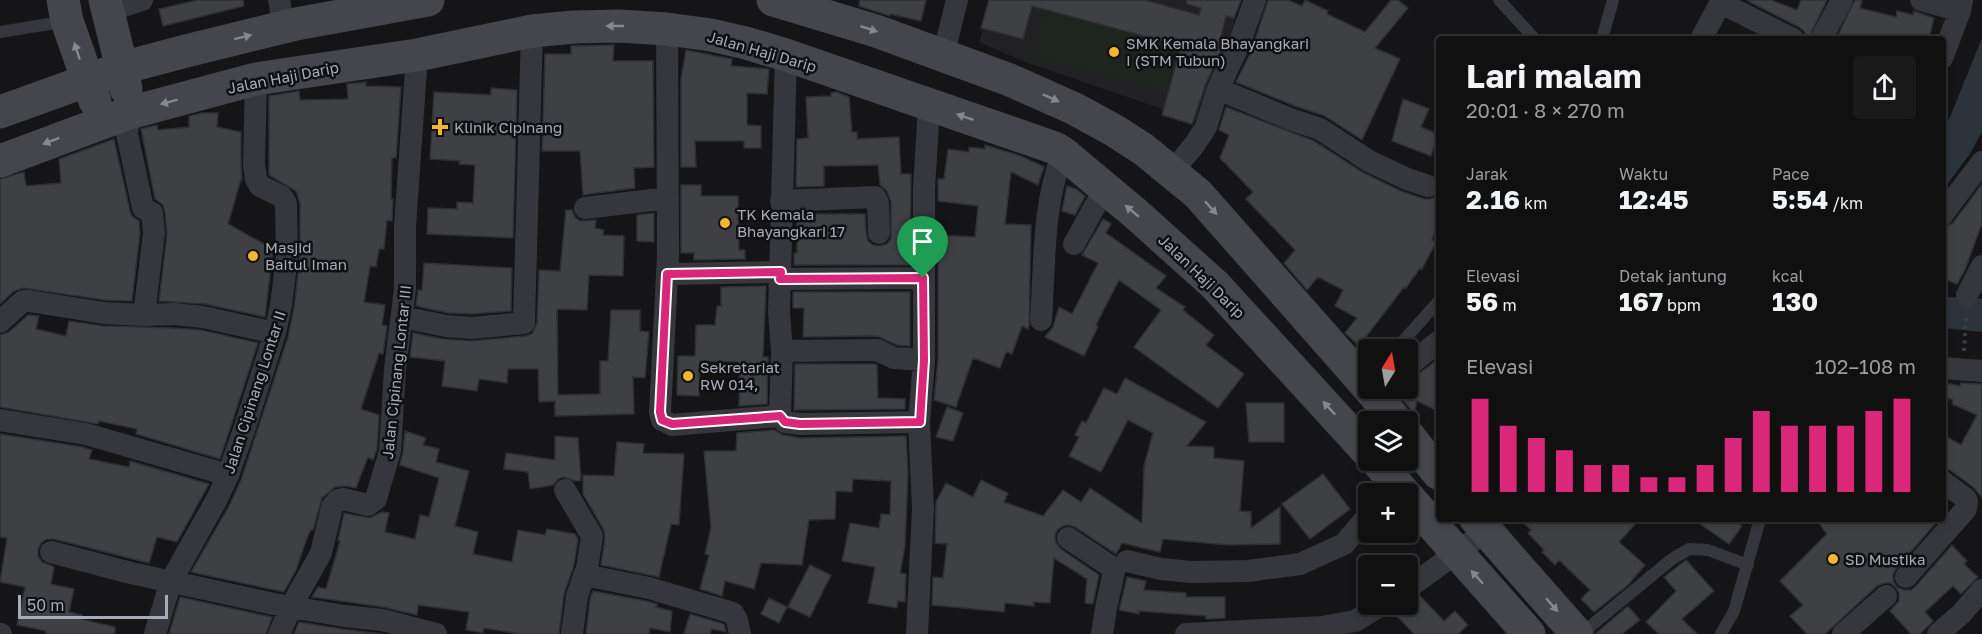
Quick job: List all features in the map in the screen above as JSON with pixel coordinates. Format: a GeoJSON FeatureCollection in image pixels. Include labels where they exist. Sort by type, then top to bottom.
{"type":"FeatureCollection","features":[{"type":"Feature","properties":{"kind":"main road"},"geometry":{"type":"LineString","coordinates":[[0,111],[281,13],[428,0]]}},
{"type":"Feature","properties":{"kind":"main road"},"geometry":{"type":"LineString","coordinates":[[773,0],[824,7],[876,31],[1010,80],[1075,109],[1115,131],[1143,149],[1198,194],[1358,371]]}},
{"type":"Feature","properties":{"kind":"main road"},"geometry":{"type":"LineString","coordinates":[[106,6],[122,68],[120,123]]}},
{"type":"Feature","properties":{"kind":"main road"},"geometry":{"type":"LineString","coordinates":[[65,10],[87,81],[120,123]]}},
{"type":"Feature","properties":{"kind":"main road","name":"Jalan Haji Darip"},"geometry":{"type":"LineString","coordinates":[[0,161],[256,79],[417,55],[532,31],[608,26],[667,29],[711,35],[786,55],[1055,148],[1063,153],[1215,285],[1358,441]]}},
{"type":"Feature","properties":{"kind":"main road"},"geometry":{"type":"LineString","coordinates":[[1418,448],[1436,470]]}},
{"type":"Feature","properties":{"kind":"main road"},"geometry":{"type":"LineString","coordinates":[[1418,512],[1456,553],[1513,623]]}},
{"type":"Feature","properties":{"kind":"main road"},"geometry":{"type":"LineString","coordinates":[[1481,525],[1579,634]]}},
{"type":"Feature","properties":{"kind":"main road"},"geometry":{"type":"LineString","coordinates":[[1513,623],[1527,577]]}},
{"type":"Feature","properties":{"kind":"street"},"geometry":{"type":"LineString","coordinates":[[106,6],[142,0]]}},
{"type":"Feature","properties":{"kind":"street"},"geometry":{"type":"LineString","coordinates":[[943,56],[957,0]]}},
{"type":"Feature","properties":{"kind":"street"},"geometry":{"type":"LineString","coordinates":[[1171,173],[1201,136],[1255,0]]}},
{"type":"Feature","properties":{"kind":"street"},"geometry":{"type":"LineString","coordinates":[[1823,36],[1842,0]]}},
{"type":"Feature","properties":{"kind":"street"},"geometry":{"type":"LineString","coordinates":[[1921,0],[1961,6],[1946,47]]}},
{"type":"Feature","properties":{"kind":"street"},"geometry":{"type":"LineString","coordinates":[[1703,36],[1722,1],[1788,36]]}},
{"type":"Feature","properties":{"kind":"street"},"geometry":{"type":"LineString","coordinates":[[667,29],[668,198],[667,274],[660,412],[662,420],[672,424],[780,416]]}},
{"type":"Feature","properties":{"kind":"street"},"geometry":{"type":"LineString","coordinates":[[402,317],[446,326],[472,328],[524,323],[532,31]]}},
{"type":"Feature","properties":{"kind":"street","name":"Jalan Cipinang Lontar III"},"geometry":{"type":"LineString","coordinates":[[279,634],[292,605],[321,553],[332,507],[338,500],[343,499],[368,504],[376,499],[390,451],[395,369],[405,289],[405,226],[417,55]]}},
{"type":"Feature","properties":{"kind":"street"},"geometry":{"type":"LineString","coordinates":[[786,55],[779,313],[782,351],[780,416],[785,422],[800,424],[920,422]]}},
{"type":"Feature","properties":{"kind":"street","name":"Jalan Cipinang Lontar II"},"geometry":{"type":"LineString","coordinates":[[155,634],[171,581],[228,475],[282,306],[287,257],[286,203],[281,196],[260,186],[256,179],[254,165],[256,79]]}},
{"type":"Feature","properties":{"kind":"street"},"geometry":{"type":"LineString","coordinates":[[1218,89],[1320,129],[1369,161],[1428,186]]}},
{"type":"Feature","properties":{"kind":"street"},"geometry":{"type":"LineString","coordinates":[[917,634],[923,508],[920,422],[924,360],[924,189],[929,105]]}},
{"type":"Feature","properties":{"kind":"street"},"geometry":{"type":"LineString","coordinates":[[120,123],[143,208],[152,213],[154,233],[144,315]]}},
{"type":"Feature","properties":{"kind":"street"},"geometry":{"type":"LineString","coordinates":[[1041,320],[1048,207],[1055,172],[1063,153]]}},
{"type":"Feature","properties":{"kind":"street"},"geometry":{"type":"LineString","coordinates":[[1946,210],[1982,162]]}},
{"type":"Feature","properties":{"kind":"street"},"geometry":{"type":"LineString","coordinates":[[1074,244],[1105,188]]}},
{"type":"Feature","properties":{"kind":"street"},"geometry":{"type":"LineString","coordinates":[[781,201],[875,197],[878,203],[879,233]]}},
{"type":"Feature","properties":{"kind":"street"},"geometry":{"type":"LineString","coordinates":[[585,208],[668,198]]}},
{"type":"Feature","properties":{"kind":"street"},"geometry":{"type":"LineString","coordinates":[[1973,291],[1982,266]]}},
{"type":"Feature","properties":{"kind":"street"},"geometry":{"type":"LineString","coordinates":[[667,274],[923,278]]}},
{"type":"Feature","properties":{"kind":"street"},"geometry":{"type":"LineString","coordinates":[[0,322],[23,301],[29,301],[104,313],[174,314],[203,317],[275,333]]}},
{"type":"Feature","properties":{"kind":"street"},"geometry":{"type":"LineString","coordinates":[[1418,358],[1436,344]]}},
{"type":"Feature","properties":{"kind":"street"},"geometry":{"type":"LineString","coordinates":[[782,351],[877,350],[894,358],[924,360]]}},
{"type":"Feature","properties":{"kind":"street"},"geometry":{"type":"LineString","coordinates":[[1946,368],[1982,371]]}},
{"type":"Feature","properties":{"kind":"street"},"geometry":{"type":"LineString","coordinates":[[0,420],[86,434],[228,475]]}},
{"type":"Feature","properties":{"kind":"street"},"geometry":{"type":"LineString","coordinates":[[1906,577],[1966,508],[1965,498],[1946,484]]}},
{"type":"Feature","properties":{"kind":"street"},"geometry":{"type":"LineString","coordinates":[[565,490],[592,536],[590,552],[577,596],[572,634]]}},
{"type":"Feature","properties":{"kind":"street"},"geometry":{"type":"LineString","coordinates":[[1418,581],[1456,553],[1481,525]]}},
{"type":"Feature","properties":{"kind":"street"},"geometry":{"type":"LineString","coordinates":[[1127,561],[1161,569],[1191,572],[1248,571],[1300,564],[1344,544],[1358,528]]}},
{"type":"Feature","properties":{"kind":"street"},"geometry":{"type":"LineString","coordinates":[[1068,538],[1113,568],[1102,634]]}},
{"type":"Feature","properties":{"kind":"street"},"geometry":{"type":"LineString","coordinates":[[51,552],[274,604],[382,620],[436,634]]}},
{"type":"Feature","properties":{"kind":"street"},"geometry":{"type":"LineString","coordinates":[[584,575],[649,588],[733,613],[740,634]]}},
{"type":"Feature","properties":{"kind":"street"},"geometry":{"type":"LineString","coordinates":[[1938,634],[1961,614],[1982,590]]}},
{"type":"Feature","properties":{"kind":"street"},"geometry":{"type":"LineString","coordinates":[[1843,634],[1886,596]]}},
{"type":"Feature","properties":{"kind":"street"},"geometry":{"type":"LineString","coordinates":[[1186,634],[1322,627],[1355,628],[1370,615]]}},
{"type":"Feature","properties":{"kind":"lane"},"geometry":{"type":"LineString","coordinates":[[1499,0],[1532,36]]}},
{"type":"Feature","properties":{"kind":"lane"},"geometry":{"type":"LineString","coordinates":[[1603,36],[1613,0]]}},
{"type":"Feature","properties":{"kind":"lane"},"geometry":{"type":"LineString","coordinates":[[0,32],[65,10]]}},
{"type":"Feature","properties":{"kind":"lane"},"geometry":{"type":"LineString","coordinates":[[1405,339],[1436,304]]}},
{"type":"Feature","properties":{"kind":"lane"},"geometry":{"type":"LineString","coordinates":[[1721,634],[1734,611],[1759,522]]}},
{"type":"Feature","properties":{"kind":"lane"},"geometry":{"type":"LineString","coordinates":[[1579,634],[1672,559],[1689,549],[1708,550],[1748,565]]}},
{"type":"Feature","properties":{"kind":"path"},"geometry":{"type":"LineString","coordinates":[[1965,343],[1973,291]]}},
{"type":"Feature","properties":{"kind":"shaded area","name":"SMK Kemala Bhayangkari I (STM Tubun)"},"geometry":{"type":"Polygon","coordinates":[[[991,0],[1184,0],[1236,15],[1206,124],[1025,62],[979,42],[991,0]]]}},
{"type":"Feature","properties":{"kind":"shaded area"},"geometry":{"type":"Polygon","coordinates":[[[1046,8],[1177,44],[1167,91],[1033,57],[1046,8]]]}},
{"type":"Feature","properties":{"kind":"shaded area"},"geometry":{"type":"Polygon","coordinates":[[[1982,38],[1982,132],[1969,155],[1946,186],[1946,124],[1982,38]]]}},
{"type":"Feature","properties":{"kind":"shaded area"},"geometry":{"type":"Polygon","coordinates":[[[1946,295],[1982,299],[1982,332],[1946,328],[1946,295]]]}},
{"type":"Feature","properties":{"kind":"building"},"geometry":{"type":"Polygon","coordinates":[[[198,0],[243,0],[244,6],[163,26],[159,9],[198,0]]]}},
{"type":"Feature","properties":{"kind":"building"},"geometry":{"type":"Polygon","coordinates":[[[860,0],[926,0],[921,21],[890,14],[890,16],[859,6],[860,0]]]}},
{"type":"Feature","properties":{"kind":"building"},"geometry":{"type":"Polygon","coordinates":[[[989,0],[1144,0],[1199,15],[1201,8],[1187,4],[1187,0],[1241,0],[1234,18],[1226,16],[1218,48],[1222,50],[1206,83],[1192,124],[1162,115],[1181,46],[1032,6],[1023,39],[981,28],[989,0]]]}},
{"type":"Feature","properties":{"kind":"building"},"geometry":{"type":"Polygon","coordinates":[[[1268,0],[1288,0],[1302,6],[1305,0],[1328,11],[1327,14],[1365,32],[1391,0],[1398,0],[1408,8],[1375,48],[1400,59],[1362,140],[1325,116],[1236,82],[1251,52],[1268,0]]]}},
{"type":"Feature","properties":{"kind":"building"},"geometry":{"type":"Polygon","coordinates":[[[1771,0],[1797,10],[1801,0],[1827,0],[1809,36],[1806,36],[1799,27],[1748,1],[1771,0]]]}},
{"type":"Feature","properties":{"kind":"building"},"geometry":{"type":"Polygon","coordinates":[[[1855,0],[1862,0],[1860,8],[1896,17],[1897,11],[1913,15],[1914,11],[1934,18],[1930,36],[1837,36],[1855,0]]]}},
{"type":"Feature","properties":{"kind":"building"},"geometry":{"type":"Polygon","coordinates":[[[614,45],[613,61],[653,61],[654,167],[634,168],[635,188],[583,195],[580,151],[542,151],[545,54],[571,54],[571,46],[614,45]]]}},
{"type":"Feature","properties":{"kind":"building"},"geometry":{"type":"Polygon","coordinates":[[[686,50],[732,59],[731,66],[769,69],[767,94],[747,93],[747,125],[761,126],[761,148],[744,148],[744,141],[695,141],[696,167],[681,167],[681,79],[686,50]]]}},
{"type":"Feature","properties":{"kind":"building"},"geometry":{"type":"Polygon","coordinates":[[[366,82],[366,86],[401,87],[396,158],[392,158],[392,221],[387,220],[384,249],[379,249],[376,267],[370,266],[364,302],[385,305],[382,325],[387,326],[383,354],[379,353],[361,409],[379,415],[377,449],[373,460],[368,457],[356,488],[335,487],[322,498],[313,530],[307,538],[296,570],[284,592],[191,572],[229,506],[241,480],[288,337],[294,308],[300,257],[300,203],[296,191],[269,175],[269,96],[299,91],[300,100],[348,99],[347,84],[366,82]]]}},
{"type":"Feature","properties":{"kind":"building"},"geometry":{"type":"Polygon","coordinates":[[[491,88],[517,90],[513,238],[427,234],[428,208],[457,209],[457,202],[473,203],[475,165],[459,164],[460,161],[430,159],[434,92],[491,95],[491,88]]]}},
{"type":"Feature","properties":{"kind":"building"},"geometry":{"type":"Polygon","coordinates":[[[837,92],[849,97],[852,132],[857,132],[857,139],[899,137],[901,174],[911,174],[910,265],[794,265],[794,253],[797,253],[797,214],[865,214],[868,241],[880,246],[887,244],[891,239],[891,202],[887,191],[880,185],[878,165],[824,166],[824,186],[796,187],[797,139],[808,138],[806,97],[831,96],[831,93],[837,92]]]}},
{"type":"Feature","properties":{"kind":"building"},"geometry":{"type":"Polygon","coordinates":[[[1403,99],[1429,109],[1421,127],[1436,133],[1431,156],[1392,141],[1403,99]]]}},
{"type":"Feature","properties":{"kind":"building"},"geometry":{"type":"Polygon","coordinates":[[[1226,107],[1314,141],[1362,172],[1401,191],[1424,199],[1436,197],[1436,228],[1432,240],[1436,242],[1422,269],[1420,268],[1406,288],[1404,287],[1364,339],[1358,339],[1358,345],[1345,333],[1357,318],[1335,306],[1343,290],[1318,277],[1307,290],[1284,263],[1295,250],[1246,199],[1253,192],[1220,158],[1229,135],[1219,130],[1226,107]]]}},
{"type":"Feature","properties":{"kind":"building"},"geometry":{"type":"Polygon","coordinates":[[[218,113],[217,127],[241,132],[242,180],[228,224],[273,249],[265,317],[205,304],[159,301],[167,235],[165,212],[163,205],[155,199],[141,129],[157,125],[158,130],[189,127],[189,116],[218,113]]]}},
{"type":"Feature","properties":{"kind":"building"},"geometry":{"type":"Polygon","coordinates":[[[114,139],[130,211],[132,216],[139,221],[140,233],[132,301],[105,300],[23,288],[14,291],[0,304],[0,179],[24,172],[26,186],[61,183],[59,159],[114,139]]]}},
{"type":"Feature","properties":{"kind":"building"},"geometry":{"type":"Polygon","coordinates":[[[985,145],[1021,156],[1044,167],[1038,185],[1011,172],[1005,224],[1031,225],[1029,326],[1028,329],[1022,326],[1012,354],[1006,352],[1000,368],[973,358],[956,407],[934,400],[938,360],[938,235],[975,237],[978,206],[938,201],[938,179],[944,179],[948,149],[969,152],[969,147],[985,149],[985,145]]]}},
{"type":"Feature","properties":{"kind":"building"},"geometry":{"type":"Polygon","coordinates":[[[1982,184],[1982,223],[1965,270],[1957,284],[1946,280],[1946,226],[1953,223],[1982,184]]]}},
{"type":"Feature","properties":{"kind":"building"},"geometry":{"type":"Polygon","coordinates":[[[681,185],[701,185],[701,196],[738,196],[739,250],[745,250],[745,259],[694,260],[694,253],[681,253],[681,185]]]}},
{"type":"Feature","properties":{"kind":"building"},"geometry":{"type":"Polygon","coordinates":[[[1067,186],[1085,196],[1075,215],[1062,211],[1067,186]]]}},
{"type":"Feature","properties":{"kind":"building"},"geometry":{"type":"Polygon","coordinates":[[[566,210],[572,210],[580,221],[596,220],[595,228],[604,230],[603,235],[624,236],[623,276],[589,275],[587,310],[557,309],[558,395],[600,394],[600,361],[608,361],[611,310],[640,310],[640,331],[649,332],[645,378],[633,377],[634,414],[555,416],[555,401],[539,402],[538,369],[508,369],[507,383],[479,379],[477,391],[442,386],[445,361],[410,357],[413,333],[443,339],[471,341],[532,334],[537,323],[539,270],[560,271],[566,210]]]}},
{"type":"Feature","properties":{"kind":"building"},"geometry":{"type":"Polygon","coordinates":[[[654,213],[654,242],[637,241],[637,215],[654,213]]]}},
{"type":"Feature","properties":{"kind":"building"},"geometry":{"type":"Polygon","coordinates":[[[1103,219],[1111,224],[1106,233],[1166,276],[1156,288],[1185,307],[1183,310],[1214,335],[1206,345],[1244,374],[1218,408],[1134,347],[1161,310],[1119,280],[1096,325],[1098,326],[1084,356],[1045,337],[1053,327],[1059,307],[1072,314],[1098,263],[1082,255],[1103,219]]]}},
{"type":"Feature","properties":{"kind":"building"},"geometry":{"type":"Polygon","coordinates":[[[424,263],[512,268],[511,311],[448,313],[416,306],[418,290],[422,291],[424,263]]]}},
{"type":"Feature","properties":{"kind":"building"},"geometry":{"type":"Polygon","coordinates":[[[766,286],[763,357],[768,357],[767,404],[739,406],[740,367],[737,367],[738,362],[700,361],[699,396],[677,395],[678,356],[695,356],[696,325],[715,325],[717,306],[721,306],[721,287],[766,286]]]}},
{"type":"Feature","properties":{"kind":"building"},"geometry":{"type":"Polygon","coordinates":[[[793,292],[910,292],[910,346],[897,345],[877,336],[803,337],[804,308],[793,308],[793,292]]]}},
{"type":"Feature","properties":{"kind":"building"},"geometry":{"type":"Polygon","coordinates":[[[28,315],[39,316],[36,329],[66,336],[69,321],[103,326],[201,330],[258,343],[220,459],[136,434],[137,429],[99,421],[98,424],[0,407],[0,335],[9,332],[28,315]]]}},
{"type":"Feature","properties":{"kind":"building"},"geometry":{"type":"Polygon","coordinates":[[[1436,361],[1436,410],[1417,401],[1415,411],[1412,411],[1402,399],[1418,399],[1418,374],[1436,361]]]}},
{"type":"Feature","properties":{"kind":"building"},"geometry":{"type":"Polygon","coordinates":[[[795,364],[877,365],[878,398],[905,399],[905,409],[794,410],[795,364]]]}},
{"type":"Feature","properties":{"kind":"building"},"geometry":{"type":"Polygon","coordinates":[[[1125,378],[1206,422],[1187,446],[1214,447],[1214,458],[1244,461],[1240,511],[1251,512],[1251,528],[1280,507],[1280,544],[1228,545],[1163,539],[1160,552],[1122,543],[1116,554],[1075,527],[1068,525],[1057,530],[1056,543],[1061,549],[1099,575],[1093,604],[1085,603],[1087,579],[1054,558],[1050,603],[1034,602],[1034,606],[1005,603],[1004,612],[932,605],[933,577],[943,578],[947,544],[935,543],[936,502],[946,483],[973,497],[981,480],[1008,493],[1004,502],[1043,516],[1063,490],[1081,502],[1090,488],[1142,523],[1144,466],[1153,433],[1128,420],[1101,472],[1069,456],[1079,437],[1075,435],[1082,421],[1086,423],[1104,388],[1117,394],[1125,378]]]}},
{"type":"Feature","properties":{"kind":"building"},"geometry":{"type":"Polygon","coordinates":[[[1946,383],[1960,386],[1961,383],[1982,384],[1982,497],[1973,487],[1946,469],[1946,436],[1961,445],[1977,415],[1952,404],[1953,400],[1946,397],[1946,383]]]}},
{"type":"Feature","properties":{"kind":"building"},"geometry":{"type":"Polygon","coordinates":[[[1246,403],[1284,403],[1284,442],[1249,442],[1246,403]]]}},
{"type":"Feature","properties":{"kind":"building"},"geometry":{"type":"Polygon","coordinates":[[[947,407],[963,413],[953,441],[936,437],[947,407]]]}},
{"type":"Feature","properties":{"kind":"building"},"geometry":{"type":"Polygon","coordinates":[[[774,430],[783,435],[800,438],[906,436],[908,473],[905,546],[900,573],[906,574],[905,602],[898,601],[897,608],[868,603],[875,567],[842,561],[850,523],[879,528],[881,514],[890,515],[891,481],[853,479],[852,492],[836,491],[835,519],[809,520],[802,565],[761,563],[754,589],[725,581],[722,596],[700,589],[709,555],[705,554],[711,528],[704,451],[736,451],[737,433],[774,430]]]}},
{"type":"Feature","properties":{"kind":"building"},"geometry":{"type":"Polygon","coordinates":[[[405,431],[426,438],[423,445],[439,449],[436,462],[469,471],[455,526],[478,532],[473,554],[512,562],[518,530],[545,535],[547,529],[575,534],[578,539],[574,565],[564,594],[559,634],[520,634],[484,628],[483,633],[466,630],[469,612],[418,605],[417,615],[383,607],[312,597],[318,587],[326,589],[340,541],[338,540],[344,513],[370,518],[382,512],[389,513],[385,532],[415,539],[420,515],[429,517],[439,478],[400,465],[405,431]]]}},
{"type":"Feature","properties":{"kind":"building"},"geometry":{"type":"Polygon","coordinates":[[[0,434],[83,447],[92,450],[89,459],[129,467],[130,461],[209,484],[177,542],[157,537],[149,563],[54,539],[47,539],[41,543],[38,556],[42,562],[54,567],[51,584],[74,589],[69,612],[82,615],[81,619],[115,627],[115,634],[46,634],[46,631],[17,625],[25,587],[0,582],[7,538],[0,537],[0,434]]]}},
{"type":"Feature","properties":{"kind":"building"},"geometry":{"type":"Polygon","coordinates":[[[555,436],[578,438],[581,480],[575,481],[564,477],[558,479],[553,485],[530,489],[528,472],[504,469],[506,453],[555,460],[555,436]]]}},
{"type":"Feature","properties":{"kind":"building"},"geometry":{"type":"Polygon","coordinates":[[[617,442],[644,444],[643,453],[684,454],[679,525],[671,524],[659,577],[601,565],[604,530],[583,494],[583,475],[614,476],[617,442]]]}},
{"type":"Feature","properties":{"kind":"building"},"geometry":{"type":"Polygon","coordinates":[[[1323,474],[1350,509],[1310,539],[1282,504],[1323,474]]]}},
{"type":"Feature","properties":{"kind":"building"},"geometry":{"type":"Polygon","coordinates":[[[1522,522],[1637,522],[1619,542],[1645,565],[1628,585],[1594,612],[1581,599],[1590,590],[1559,560],[1555,565],[1542,552],[1544,550],[1528,533],[1531,530],[1522,522]]]}},
{"type":"Feature","properties":{"kind":"building"},"geometry":{"type":"Polygon","coordinates":[[[1697,522],[1736,522],[1742,526],[1729,544],[1697,522]]]}},
{"type":"Feature","properties":{"kind":"building"},"geometry":{"type":"Polygon","coordinates":[[[1818,522],[1936,522],[1896,569],[1893,581],[1897,587],[1911,590],[1952,545],[1967,561],[1964,564],[1978,577],[1961,594],[1953,586],[1925,612],[1933,621],[1920,634],[1911,634],[1890,611],[1899,601],[1899,593],[1891,583],[1884,583],[1877,586],[1825,634],[1807,634],[1790,616],[1803,605],[1780,581],[1827,534],[1818,522]]]}},
{"type":"Feature","properties":{"kind":"building"},"geometry":{"type":"Polygon","coordinates":[[[1686,560],[1714,591],[1682,619],[1697,634],[1659,634],[1646,622],[1676,591],[1664,577],[1686,560]]]}},
{"type":"Feature","properties":{"kind":"building"},"geometry":{"type":"Polygon","coordinates":[[[810,565],[831,575],[810,617],[788,607],[810,565]]]}},
{"type":"Feature","properties":{"kind":"building"},"geometry":{"type":"Polygon","coordinates":[[[1127,577],[1146,581],[1144,590],[1186,593],[1186,597],[1225,597],[1225,618],[1206,619],[1206,616],[1139,611],[1139,614],[1119,610],[1127,577]]]}},
{"type":"Feature","properties":{"kind":"building"},"geometry":{"type":"Polygon","coordinates":[[[593,591],[646,601],[657,604],[656,607],[672,611],[670,632],[650,628],[649,634],[586,634],[593,591]]]}},
{"type":"Feature","properties":{"kind":"building"},"geometry":{"type":"Polygon","coordinates":[[[1420,596],[1444,621],[1455,611],[1468,625],[1458,634],[1414,634],[1396,615],[1418,615],[1418,597],[1420,596]]]}},
{"type":"Feature","properties":{"kind":"building"},"geometry":{"type":"Polygon","coordinates":[[[180,597],[272,617],[266,634],[169,634],[180,597]]]}},
{"type":"Feature","properties":{"kind":"building"},"geometry":{"type":"Polygon","coordinates":[[[769,598],[787,607],[779,623],[761,614],[769,598]]]}},
{"type":"Feature","properties":{"kind":"building"},"geometry":{"type":"Polygon","coordinates":[[[1628,606],[1640,620],[1622,634],[1595,634],[1628,606]]]}},
{"type":"Feature","properties":{"kind":"building"},"geometry":{"type":"Polygon","coordinates":[[[690,614],[724,624],[726,632],[712,629],[710,634],[684,634],[690,614]]]}},
{"type":"Feature","properties":{"kind":"building"},"geometry":{"type":"Polygon","coordinates":[[[299,622],[342,629],[382,634],[294,634],[299,622]]]}},
{"type":"Feature","properties":{"kind":"place","name":"SMK Kemala Bhayangkari I (STM Tubun)"},"geometry":{"type":"Point","coordinates":[1114,52]}},
{"type":"Feature","properties":{"kind":"place","name":"Klinik Cipinang"},"geometry":{"type":"Point","coordinates":[440,127]}},
{"type":"Feature","properties":{"kind":"place","name":"TK Kemala Bhayangkari 17"},"geometry":{"type":"Point","coordinates":[725,223]}},
{"type":"Feature","properties":{"kind":"place","name":"Masjid Baitul Iman"},"geometry":{"type":"Point","coordinates":[253,256]}},
{"type":"Feature","properties":{"kind":"place","name":"Sekretariat RW 014,"},"geometry":{"type":"Point","coordinates":[688,376]}},
{"type":"Feature","properties":{"kind":"place","name":"SD Mustika"},"geometry":{"type":"Point","coordinates":[1833,559]}},
{"type":"Feature","properties":{"kind":"route"},"geometry":{"type":"LineString","coordinates":[[781,272],[780,279],[923,278],[924,360],[920,422],[800,424],[785,422],[780,416],[672,424],[662,420],[660,412],[667,274],[781,272]]}}]}
